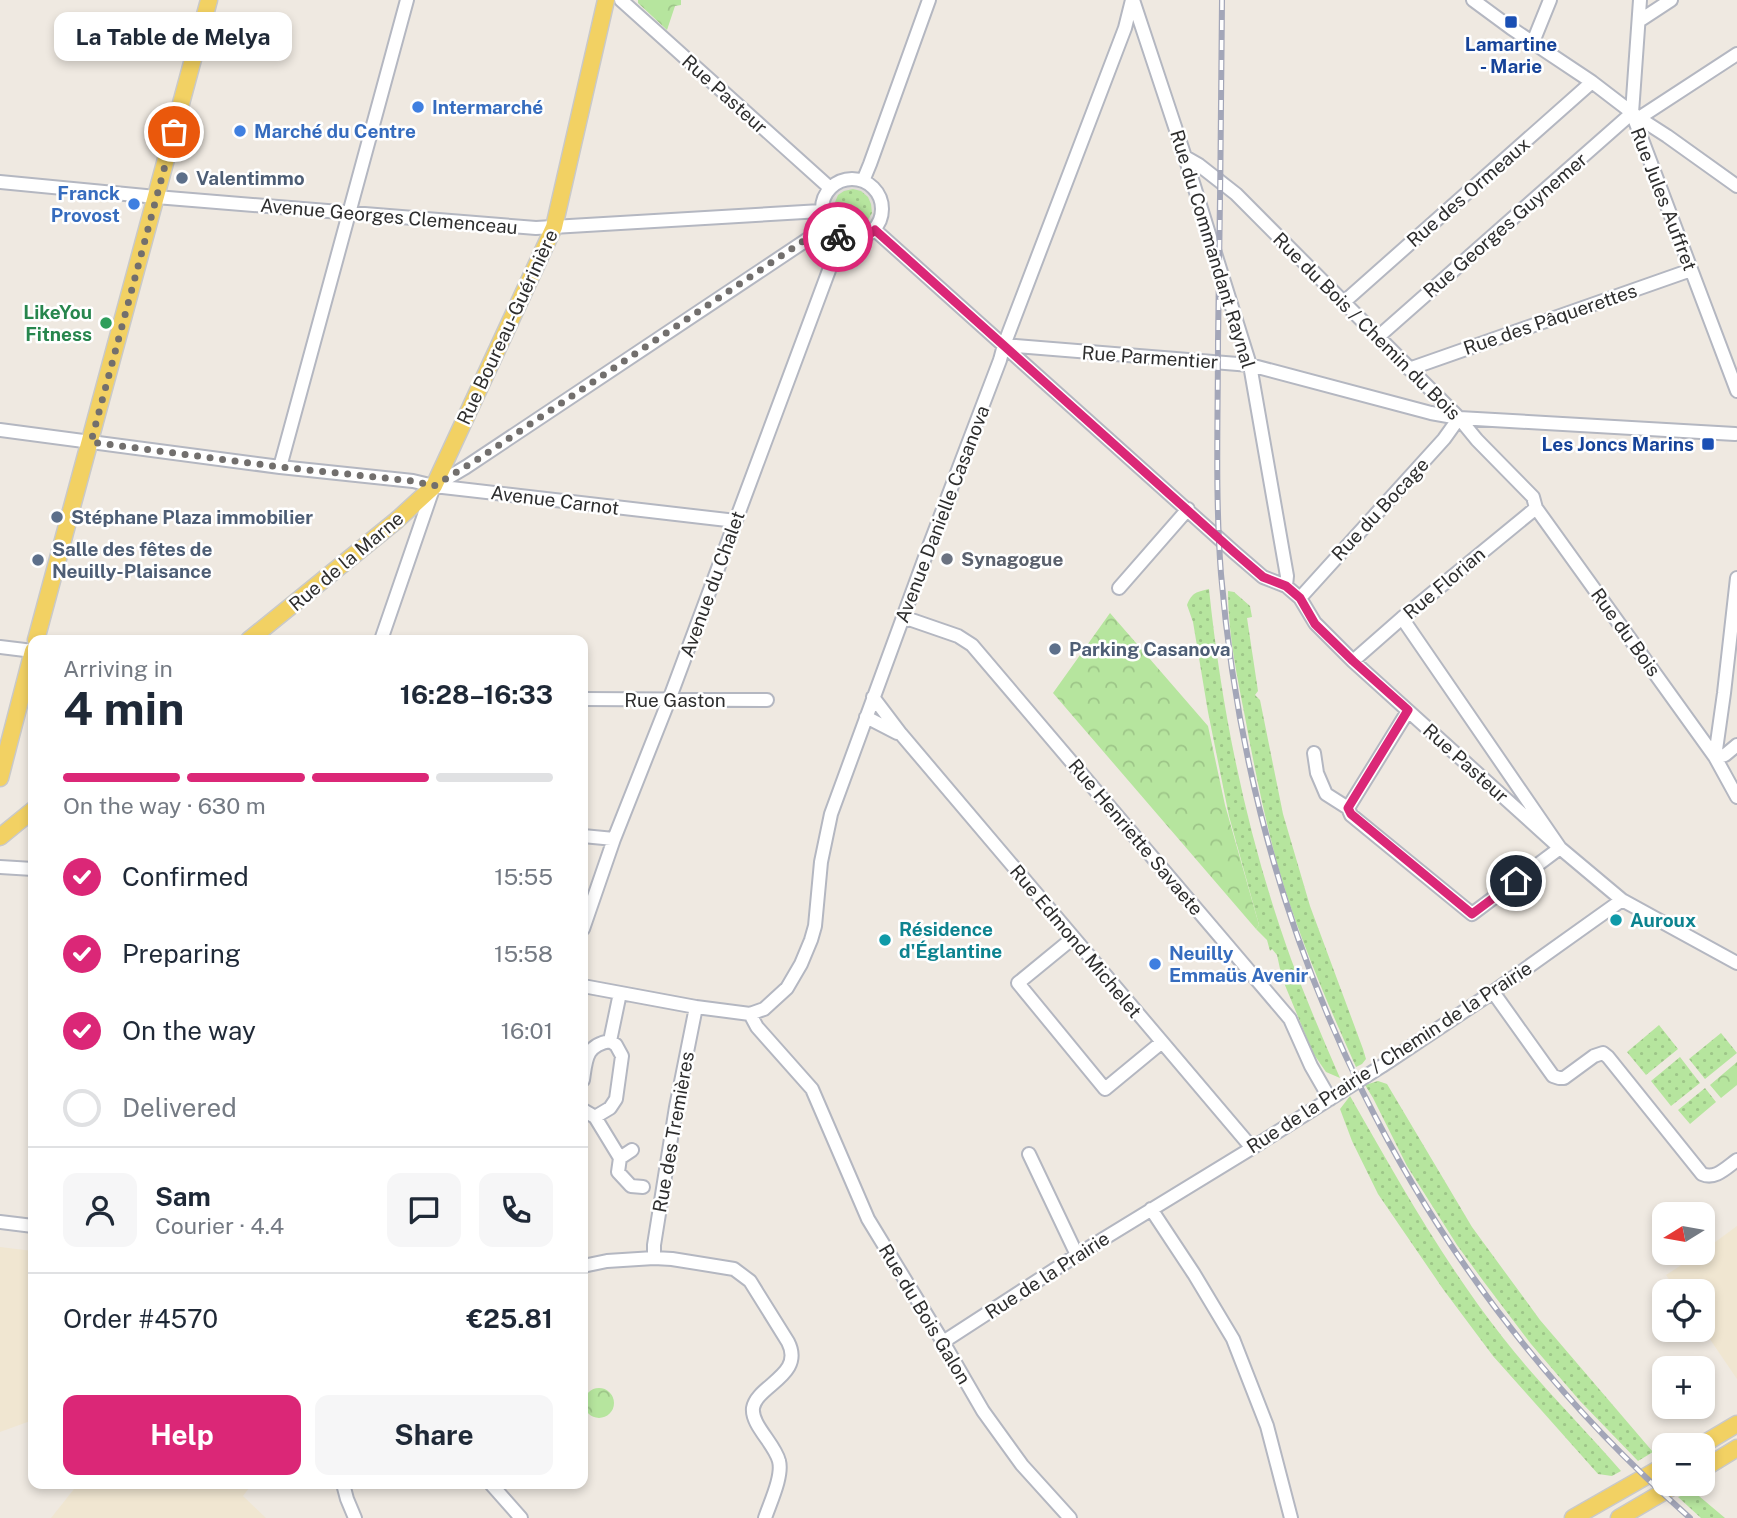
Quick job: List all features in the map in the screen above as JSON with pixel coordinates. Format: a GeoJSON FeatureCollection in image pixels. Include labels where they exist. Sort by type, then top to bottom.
{"type":"FeatureCollection","features":[{"type":"Feature","properties":{"kind":"main road"},"geometry":{"type":"LineString","coordinates":[[37,635],[209,0]]}},
{"type":"Feature","properties":{"kind":"main road","name":"Rue Boureau-Guérinière"},"geometry":{"type":"LineString","coordinates":[[434,486],[554,227],[607,0]]}},
{"type":"Feature","properties":{"kind":"main road","name":"Rue de la Marne"},"geometry":{"type":"LineString","coordinates":[[255,635],[397,520],[434,486]]}},
{"type":"Feature","properties":{"kind":"main road"},"geometry":{"type":"LineString","coordinates":[[0,778],[28,670]]}},
{"type":"Feature","properties":{"kind":"main road"},"geometry":{"type":"LineString","coordinates":[[0,837],[28,814]]}},
{"type":"Feature","properties":{"kind":"main road"},"geometry":{"type":"LineString","coordinates":[[1715,1437],[1737,1424]]}},
{"type":"Feature","properties":{"kind":"main road"},"geometry":{"type":"LineString","coordinates":[[1715,1462],[1737,1448]]}},
{"type":"Feature","properties":{"kind":"main road"},"geometry":{"type":"LineString","coordinates":[[1573,1518],[1652,1473]]}},
{"type":"Feature","properties":{"kind":"main road"},"geometry":{"type":"LineString","coordinates":[[1619,1518],[1657,1496]]}},
{"type":"Feature","properties":{"kind":"street"},"geometry":{"type":"LineString","coordinates":[[280,467],[407,0]]}},
{"type":"Feature","properties":{"kind":"street","name":"Rue Pasteur"},"geometry":{"type":"LineString","coordinates":[[621,0],[830,188]]}},
{"type":"Feature","properties":{"kind":"street"},"geometry":{"type":"LineString","coordinates":[[863,181],[929,0]]}},
{"type":"Feature","properties":{"kind":"street","name":"Rue du Commandant Raynal"},"geometry":{"type":"LineString","coordinates":[[1132,0],[1185,157],[1250,365],[1287,576],[1286,586]]}},
{"type":"Feature","properties":{"kind":"street","name":"Avenue Danielle Casanova"},"geometry":{"type":"LineString","coordinates":[[750,1014],[764,1009],[787,988],[811,940],[827,826],[1004,345],[1125,28],[1132,0]]}},
{"type":"Feature","properties":{"kind":"street"},"geometry":{"type":"LineString","coordinates":[[1473,0],[1737,186]]}},
{"type":"Feature","properties":{"kind":"street"},"geometry":{"type":"LineString","coordinates":[[1489,0],[1492,14]]}},
{"type":"Feature","properties":{"kind":"street"},"geometry":{"type":"LineString","coordinates":[[1533,42],[1550,0]]}},
{"type":"Feature","properties":{"kind":"street","name":"Rue Jules Auffret"},"geometry":{"type":"LineString","coordinates":[[1640,0],[1635,116],[1737,391]]}},
{"type":"Feature","properties":{"kind":"street"},"geometry":{"type":"LineString","coordinates":[[1639,21],[1671,0]]}},
{"type":"Feature","properties":{"kind":"street","name":"Rue Georges Guynemer"},"geometry":{"type":"LineString","coordinates":[[1378,337],[1635,116],[1737,54]]}},
{"type":"Feature","properties":{"kind":"street","name":"Rue des Ormeaux"},"geometry":{"type":"LineString","coordinates":[[1343,302],[1592,82]]}},
{"type":"Feature","properties":{"kind":"street","name":"Rue du Bois / Chemin du Bois"},"geometry":{"type":"LineString","coordinates":[[1185,157],[1199,164],[1227,186],[1459,418],[1533,497],[1536,508]]}},
{"type":"Feature","properties":{"kind":"street"},"geometry":{"type":"LineString","coordinates":[[854,179],[863,181],[877,193],[881,202],[880,221],[875,230],[860,239],[841,238],[826,227],[821,211],[823,198],[837,183],[854,179]]}},
{"type":"Feature","properties":{"kind":"street","name":"Avenue Georges Clemenceau"},"geometry":{"type":"LineString","coordinates":[[0,182],[536,228],[821,211]]}},
{"type":"Feature","properties":{"kind":"street","name":"Rue de la Marne"},"geometry":{"type":"LineString","coordinates":[[434,486],[826,227]]}},
{"type":"Feature","properties":{"kind":"street","name":"Rue Pasteur"},"geometry":{"type":"LineString","coordinates":[[875,230],[1263,577],[1286,586],[1300,598],[1315,624],[1353,661],[1560,848]]}},
{"type":"Feature","properties":{"kind":"street","name":"Avenue du Chalet"},"geometry":{"type":"LineString","coordinates":[[588,914],[841,238]]}},
{"type":"Feature","properties":{"kind":"street","name":"Rue des Pâquerettes"},"geometry":{"type":"LineString","coordinates":[[1409,369],[1691,270]]}},
{"type":"Feature","properties":{"kind":"street","name":"Rue Parmentier"},"geometry":{"type":"LineString","coordinates":[[1004,345],[1250,365],[1459,418],[1736,436]]}},
{"type":"Feature","properties":{"kind":"street","name":"Rue du Bocage"},"geometry":{"type":"LineString","coordinates":[[1300,598],[1444,439],[1459,418]]}},
{"type":"Feature","properties":{"kind":"street","name":"Avenue Carnot"},"geometry":{"type":"LineString","coordinates":[[0,430],[280,467],[736,521]]}},
{"type":"Feature","properties":{"kind":"street"},"geometry":{"type":"LineString","coordinates":[[383,635],[434,486]]}},
{"type":"Feature","properties":{"kind":"street","name":"Rue Florian"},"geometry":{"type":"LineString","coordinates":[[1353,661],[1536,508]]}},
{"type":"Feature","properties":{"kind":"street","name":"Rue du Bois"},"geometry":{"type":"LineString","coordinates":[[1536,508],[1715,757],[1737,797]]}},
{"type":"Feature","properties":{"kind":"street"},"geometry":{"type":"LineString","coordinates":[[1119,588],[1188,509]]}},
{"type":"Feature","properties":{"kind":"street"},"geometry":{"type":"LineString","coordinates":[[1737,578],[1715,757],[1725,755],[1737,745]]}},
{"type":"Feature","properties":{"kind":"street","name":"Rue Henriette Savaete"},"geometry":{"type":"LineString","coordinates":[[903,617],[958,636],[972,645],[1290,1019],[1311,1066],[1330,1098]]}},
{"type":"Feature","properties":{"kind":"street"},"geometry":{"type":"LineString","coordinates":[[1402,618],[1560,848],[1622,900],[1737,962]]}},
{"type":"Feature","properties":{"kind":"street"},"geometry":{"type":"LineString","coordinates":[[0,646],[28,650]]}},
{"type":"Feature","properties":{"kind":"street","name":"Rue Edmond Michelet"},"geometry":{"type":"LineString","coordinates":[[873,697],[901,734],[1252,1148]]}},
{"type":"Feature","properties":{"kind":"street","name":"Rue Gaston"},"geometry":{"type":"LineString","coordinates":[[588,699],[767,700]]}},
{"type":"Feature","properties":{"kind":"street"},"geometry":{"type":"LineString","coordinates":[[1348,808],[1408,710]]}},
{"type":"Feature","properties":{"kind":"street","name":"Rue Edmond Michelet"},"geometry":{"type":"LineString","coordinates":[[866,717],[901,734]]}},
{"type":"Feature","properties":{"kind":"street"},"geometry":{"type":"LineString","coordinates":[[1314,753],[1317,773],[1326,794],[1348,808],[1351,814],[1472,914],[1560,848]]}},
{"type":"Feature","properties":{"kind":"street"},"geometry":{"type":"LineString","coordinates":[[588,836],[614,839]]}},
{"type":"Feature","properties":{"kind":"street"},"geometry":{"type":"LineString","coordinates":[[0,867],[28,869]]}},
{"type":"Feature","properties":{"kind":"street","name":"Rue de la Prairie / Chemin de la Prairie"},"geometry":{"type":"LineString","coordinates":[[1152,1209],[1252,1148],[1493,992],[1622,900]]}},
{"type":"Feature","properties":{"kind":"street"},"geometry":{"type":"LineString","coordinates":[[1073,938],[1018,984],[1105,1089],[1162,1042]]}},
{"type":"Feature","properties":{"kind":"street"},"geometry":{"type":"LineString","coordinates":[[588,987],[750,1014]]}},
{"type":"Feature","properties":{"kind":"street"},"geometry":{"type":"LineString","coordinates":[[1493,992],[1553,1076],[1564,1078],[1594,1056],[1603,1053],[1702,1174],[1707,1177],[1716,1175],[1737,1160]]}},
{"type":"Feature","properties":{"kind":"street"},"geometry":{"type":"LineString","coordinates":[[610,1041],[620,993]]}},
{"type":"Feature","properties":{"kind":"street","name":"Rue des Tremières"},"geometry":{"type":"LineString","coordinates":[[654,1258],[676,1107],[696,1007]]}},
{"type":"Feature","properties":{"kind":"street","name":"Rue du Bois Galon"},"geometry":{"type":"LineString","coordinates":[[750,1014],[757,1027],[812,1089],[868,1219],[983,1412],[1022,1465],[1070,1518]]}},
{"type":"Feature","properties":{"kind":"street"},"geometry":{"type":"LineString","coordinates":[[588,1053],[598,1045],[610,1041]]}},
{"type":"Feature","properties":{"kind":"street"},"geometry":{"type":"LineString","coordinates":[[595,1117],[610,1108],[616,1099],[622,1056],[616,1045],[610,1041]]}},
{"type":"Feature","properties":{"kind":"street"},"geometry":{"type":"LineString","coordinates":[[588,1113],[595,1117],[620,1158],[618,1172],[631,1186],[643,1187]]}},
{"type":"Feature","properties":{"kind":"street"},"geometry":{"type":"LineString","coordinates":[[620,1158],[632,1150]]}},
{"type":"Feature","properties":{"kind":"street"},"geometry":{"type":"LineString","coordinates":[[1028,1154],[1077,1255]]}},
{"type":"Feature","properties":{"kind":"street"},"geometry":{"type":"LineString","coordinates":[[1152,1209],[1233,1339],[1267,1426],[1291,1518]]}},
{"type":"Feature","properties":{"kind":"street","name":"Rue de la Prairie"},"geometry":{"type":"LineString","coordinates":[[943,1342],[1152,1209]]}},
{"type":"Feature","properties":{"kind":"street"},"geometry":{"type":"LineString","coordinates":[[0,1222],[28,1225]]}},
{"type":"Feature","properties":{"kind":"street"},"geometry":{"type":"LineString","coordinates":[[588,1265],[607,1261],[672,1259],[728,1268],[740,1273],[750,1282],[790,1347],[791,1358],[787,1368],[757,1400],[754,1408],[754,1417],[780,1462],[780,1471],[765,1518]]}},
{"type":"Feature","properties":{"kind":"street"},"geometry":{"type":"LineString","coordinates":[[344,1489],[355,1518]]}},
{"type":"Feature","properties":{"kind":"street"},"geometry":{"type":"LineString","coordinates":[[495,1489],[521,1518]]}},
{"type":"Feature","properties":{"kind":"shaded area"},"geometry":{"type":"Polygon","coordinates":[[[860,187],[873,199],[873,217],[869,224],[861,229],[844,230],[831,218],[831,201],[835,193],[842,188],[860,187]],[[853,189],[838,195],[833,207],[838,223],[849,228],[858,228],[868,220],[872,213],[871,204],[861,191],[853,189]]]}},
{"type":"Feature","properties":{"kind":"shaded area"},"geometry":{"type":"Polygon","coordinates":[[[1737,1226],[1737,1379],[1712,1342],[1715,1342],[1715,1279],[1669,1279],[1666,1275],[1681,1265],[1715,1265],[1715,1242],[1737,1226]]]}},
{"type":"Feature","properties":{"kind":"shaded area"},"geometry":{"type":"Polygon","coordinates":[[[0,1247],[28,1250],[28,1422],[0,1432],[0,1247]]]}},
{"type":"Feature","properties":{"kind":"shaded area"},"geometry":{"type":"Polygon","coordinates":[[[74,1489],[248,1489],[243,1496],[266,1518],[51,1518],[74,1489]]]}},
{"type":"Feature","properties":{"kind":"green space"},"geometry":{"type":"Polygon","coordinates":[[[638,0],[681,0],[681,5],[675,6],[667,30],[638,0]]]}},
{"type":"Feature","properties":{"kind":"green space"},"geometry":{"type":"Polygon","coordinates":[[[852,185],[868,192],[875,208],[868,224],[852,231],[836,224],[829,208],[836,192],[852,185]]]}},
{"type":"Feature","properties":{"kind":"green space"},"geometry":{"type":"Polygon","coordinates":[[[1209,589],[1229,730],[1262,869],[1291,959],[1340,1078],[1326,1072],[1313,1053],[1282,978],[1277,955],[1272,949],[1270,951],[1267,940],[1256,929],[1259,925],[1229,816],[1193,622],[1187,605],[1195,593],[1209,589]]]}},
{"type":"Feature","properties":{"kind":"green space"},"geometry":{"type":"Polygon","coordinates":[[[1228,591],[1234,592],[1250,606],[1252,617],[1247,618],[1258,691],[1255,695],[1260,700],[1283,814],[1310,906],[1366,1059],[1356,1067],[1303,941],[1277,863],[1236,670],[1228,591]]]}},
{"type":"Feature","properties":{"kind":"green space"},"geometry":{"type":"Polygon","coordinates":[[[1110,613],[1208,726],[1225,805],[1259,925],[1256,929],[1053,693],[1110,613]]]}},
{"type":"Feature","properties":{"kind":"green space"},"geometry":{"type":"Polygon","coordinates":[[[1659,1025],[1678,1049],[1646,1075],[1627,1052],[1659,1025]]]}},
{"type":"Feature","properties":{"kind":"green space"},"geometry":{"type":"Polygon","coordinates":[[[1721,1033],[1737,1053],[1705,1079],[1689,1059],[1721,1033]]]}},
{"type":"Feature","properties":{"kind":"green space"},"geometry":{"type":"Polygon","coordinates":[[[1680,1057],[1700,1083],[1671,1106],[1651,1081],[1680,1057]]]}},
{"type":"Feature","properties":{"kind":"green space"},"geometry":{"type":"Polygon","coordinates":[[[1737,1062],[1737,1085],[1721,1098],[1710,1085],[1737,1062]]]}},
{"type":"Feature","properties":{"kind":"green space"},"geometry":{"type":"Polygon","coordinates":[[[1378,1081],[1387,1084],[1472,1227],[1540,1320],[1652,1453],[1638,1461],[1580,1401],[1531,1344],[1457,1245],[1407,1166],[1365,1085],[1378,1081]]]}},
{"type":"Feature","properties":{"kind":"green space"},"geometry":{"type":"Polygon","coordinates":[[[1705,1088],[1716,1102],[1690,1124],[1678,1110],[1705,1088]]]}},
{"type":"Feature","properties":{"kind":"green space"},"geometry":{"type":"Polygon","coordinates":[[[1350,1096],[1461,1281],[1532,1373],[1621,1471],[1612,1476],[1598,1474],[1493,1356],[1443,1289],[1378,1194],[1352,1141],[1340,1109],[1350,1096]]]}},
{"type":"Feature","properties":{"kind":"green space"},"geometry":{"type":"Polygon","coordinates":[[[605,1389],[613,1397],[610,1414],[599,1418],[588,1414],[588,1392],[605,1389]]]}},
{"type":"Feature","properties":{"kind":"green space"},"geometry":{"type":"Polygon","coordinates":[[[1699,1496],[1725,1518],[1701,1518],[1678,1497],[1699,1496]]]}},
{"type":"Feature","properties":{"kind":"railway"},"geometry":{"type":"LineString","coordinates":[[1222,0],[1217,428],[1219,545],[1239,710],[1268,842],[1310,970],[1363,1092],[1428,1209],[1504,1319],[1591,1422],[1690,1518]]}},
{"type":"Feature","properties":{"kind":"way so far"},"geometry":{"type":"LineString","coordinates":[[174,132],[91,442],[413,481],[434,486],[814,234],[826,227],[838,237]]}},
{"type":"Feature","properties":{"kind":"place","name":"Lamartine - Marie"},"geometry":{"type":"Point","coordinates":[1511,22]}},
{"type":"Feature","properties":{"kind":"place","name":"Intermarché"},"geometry":{"type":"Point","coordinates":[418,107]}},
{"type":"Feature","properties":{"kind":"place","name":"Marché du Centre"},"geometry":{"type":"Point","coordinates":[240,131]}},
{"type":"Feature","properties":{"kind":"place","name":"La Table de Melya"},"geometry":{"type":"Point","coordinates":[174,132]}},
{"type":"Feature","properties":{"kind":"place","name":"Valentimmo"},"geometry":{"type":"Point","coordinates":[182,178]}},
{"type":"Feature","properties":{"kind":"place","name":"Franck Provost"},"geometry":{"type":"Point","coordinates":[134,204]}},
{"type":"Feature","properties":{"kind":"place","name":"LikeYou Fitness"},"geometry":{"type":"Point","coordinates":[106,323]}},
{"type":"Feature","properties":{"kind":"place","name":"Les Joncs Marins"},"geometry":{"type":"Point","coordinates":[1708,444]}},
{"type":"Feature","properties":{"kind":"place","name":"Stéphane Plaza immobilier"},"geometry":{"type":"Point","coordinates":[57,517]}},
{"type":"Feature","properties":{"kind":"place","name":"Synagogue"},"geometry":{"type":"Point","coordinates":[947,559]}},
{"type":"Feature","properties":{"kind":"place","name":"Salle des fêtes de Neuilly-Plaisance"},"geometry":{"type":"Point","coordinates":[38,560]}},
{"type":"Feature","properties":{"kind":"place","name":"Parking Casanova"},"geometry":{"type":"Point","coordinates":[1055,649]}},
{"type":"Feature","properties":{"kind":"place","name":"Auroux"},"geometry":{"type":"Point","coordinates":[1616,920]}},
{"type":"Feature","properties":{"kind":"place","name":"Résidence d'Églantine"},"geometry":{"type":"Point","coordinates":[885,940]}},
{"type":"Feature","properties":{"kind":"place","name":"Neuilly Emmaüs Avenir"},"geometry":{"type":"Point","coordinates":[1155,964]}},
{"type":"Feature","properties":{"kind":"route"},"geometry":{"type":"LineString","coordinates":[[838,237],[860,239],[875,230],[1234,552],[1263,577],[1286,586],[1300,598],[1315,624],[1408,710],[1348,808],[1351,814],[1472,914],[1516,881]]}}]}
